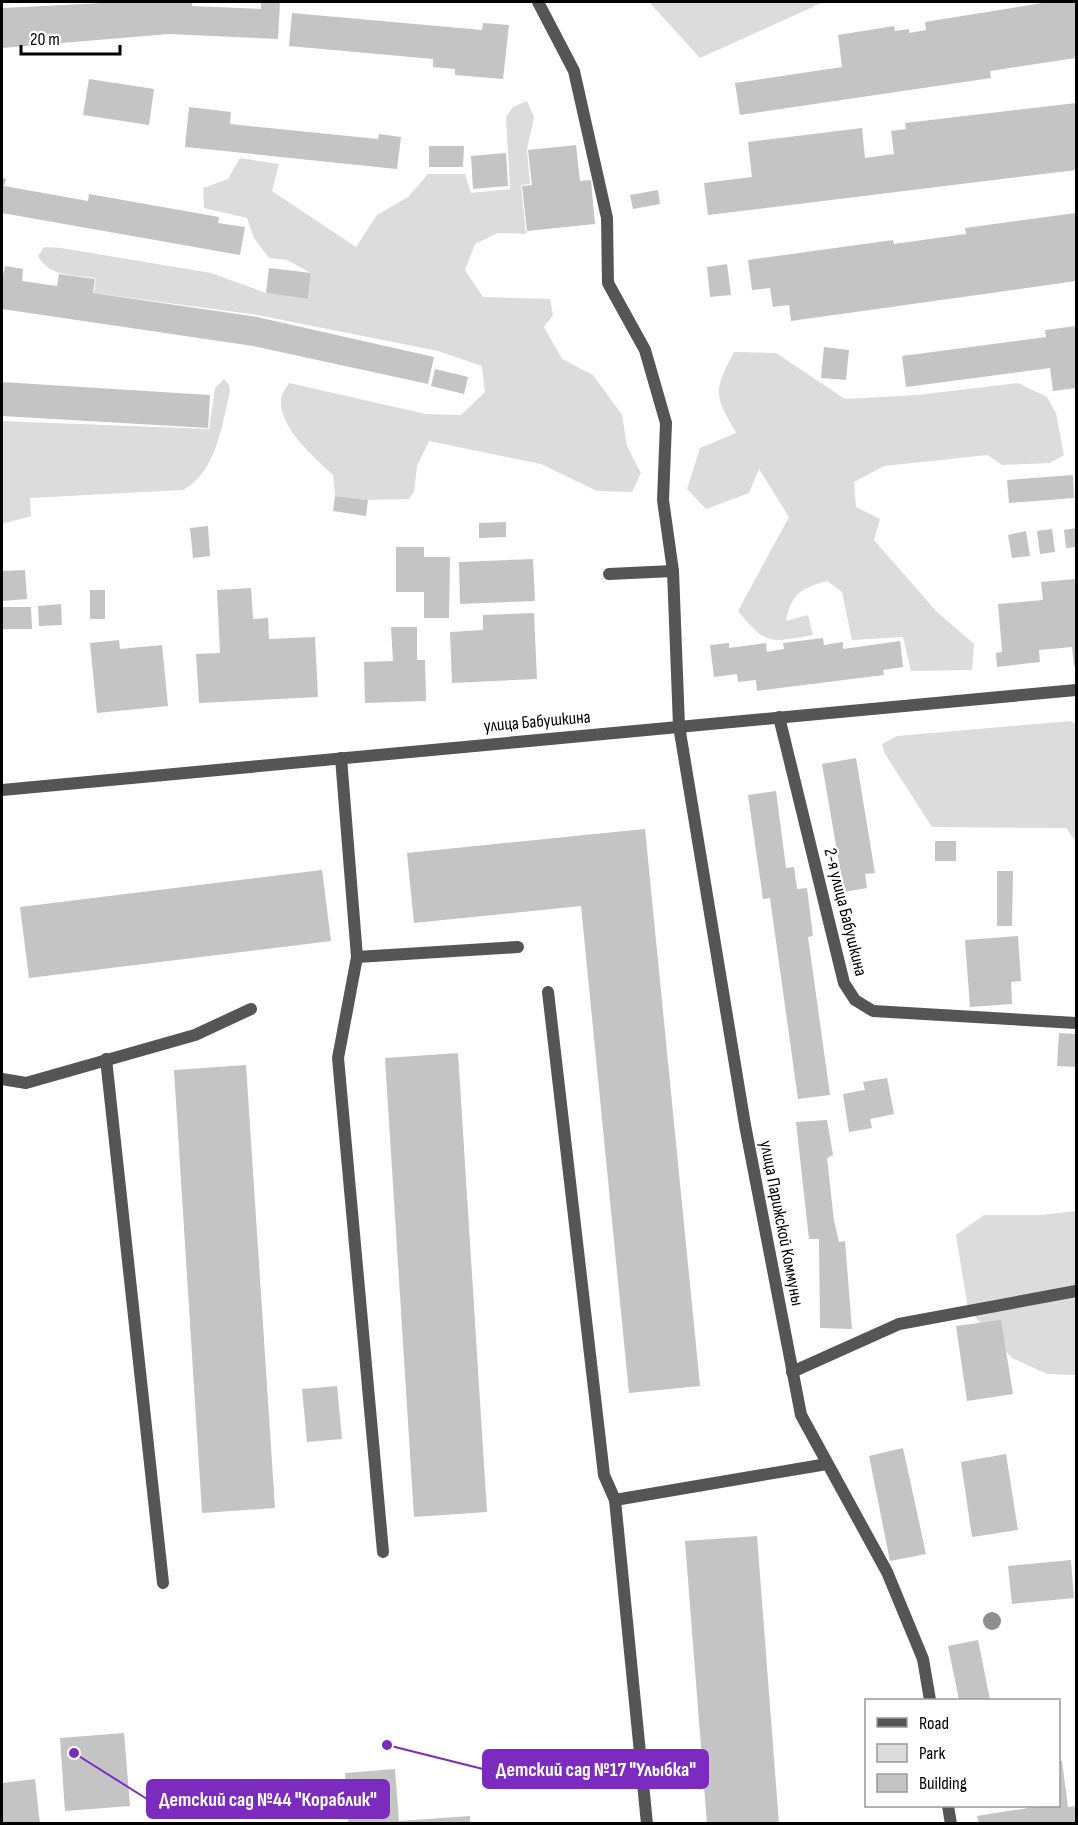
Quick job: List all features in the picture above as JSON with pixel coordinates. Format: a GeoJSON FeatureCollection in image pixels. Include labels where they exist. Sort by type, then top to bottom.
{"type":"FeatureCollection","features":[{"type":"Feature","properties":{"kind":"street","name":"улица Парижской Коммуны"},"geometry":{"type":"LineString","coordinates":[[538,2],[574,71],[607,219],[608,283],[645,350],[666,423],[663,500],[673,571],[679,726],[745,1125],[801,1415],[887,1572],[923,1659],[930,1699]]}},
{"type":"Feature","properties":{"kind":"street"},"geometry":{"type":"LineString","coordinates":[[609,574],[673,571]]}},
{"type":"Feature","properties":{"kind":"street","name":"улица Бабушкина"},"geometry":{"type":"LineString","coordinates":[[2,790],[1077,690]]}},
{"type":"Feature","properties":{"kind":"street","name":"2-я улица Бабушкина"},"geometry":{"type":"LineString","coordinates":[[779,717],[844,983],[855,1000],[873,1011],[1077,1023]]}},
{"type":"Feature","properties":{"kind":"street"},"geometry":{"type":"LineString","coordinates":[[341,758],[357,957],[338,1058],[383,1552]]}},
{"type":"Feature","properties":{"kind":"street"},"geometry":{"type":"LineString","coordinates":[[357,957],[518,947]]}},
{"type":"Feature","properties":{"kind":"street"},"geometry":{"type":"LineString","coordinates":[[548,993],[604,1475],[615,1500],[647,1824]]}},
{"type":"Feature","properties":{"kind":"street"},"geometry":{"type":"LineString","coordinates":[[2,1079],[26,1083],[195,1035],[251,1009]]}},
{"type":"Feature","properties":{"kind":"street"},"geometry":{"type":"LineString","coordinates":[[105,1059],[163,1583]]}},
{"type":"Feature","properties":{"kind":"street"},"geometry":{"type":"LineString","coordinates":[[792,1372],[899,1324],[1077,1291]]}},
{"type":"Feature","properties":{"kind":"street"},"geometry":{"type":"LineString","coordinates":[[615,1500],[827,1464]]}},
{"type":"Feature","properties":{"kind":"street"},"geometry":{"type":"LineString","coordinates":[[948,1807],[951,1824]]}},
{"type":"Feature","properties":{"kind":"green space"},"geometry":{"type":"Polygon","coordinates":[[[649,2],[824,2],[700,58],[649,2]]]}},
{"type":"Feature","properties":{"kind":"green space"},"geometry":{"type":"Polygon","coordinates":[[[527,101],[534,117],[527,150],[530,184],[521,185],[526,234],[498,233],[475,244],[465,270],[483,297],[550,299],[553,315],[544,327],[562,359],[593,375],[622,415],[627,446],[641,473],[632,492],[597,491],[541,464],[429,441],[417,466],[414,492],[409,499],[368,500],[335,496],[333,475],[300,442],[286,421],[281,400],[289,383],[426,414],[461,415],[485,392],[482,366],[438,351],[257,315],[94,293],[96,278],[63,274],[49,268],[38,256],[44,247],[61,248],[211,273],[266,293],[308,299],[311,273],[287,260],[269,258],[254,238],[247,218],[204,208],[203,188],[228,179],[240,158],[279,164],[272,191],[356,247],[377,215],[408,197],[428,174],[465,174],[471,193],[510,189],[506,117],[513,107],[527,101]]]}},
{"type":"Feature","properties":{"kind":"green space"},"geometry":{"type":"Polygon","coordinates":[[[734,352],[776,353],[845,399],[918,395],[1018,383],[1047,397],[1056,413],[1064,455],[1050,463],[1002,465],[988,455],[884,466],[854,482],[856,507],[880,519],[874,540],[937,612],[974,644],[972,670],[911,671],[903,637],[852,640],[842,592],[827,581],[804,590],[794,598],[788,612],[786,621],[808,615],[813,635],[771,639],[756,631],[738,611],[789,517],[759,469],[749,493],[706,509],[687,489],[700,448],[736,433],[723,410],[719,393],[722,376],[734,352]]]}},
{"type":"Feature","properties":{"kind":"green space"},"geometry":{"type":"Polygon","coordinates":[[[224,379],[229,385],[230,392],[216,447],[203,472],[183,490],[30,498],[31,516],[2,524],[2,421],[209,429],[215,388],[224,379]]]}},
{"type":"Feature","properties":{"kind":"green space"},"geometry":{"type":"Polygon","coordinates":[[[1071,721],[1076,725],[1076,842],[1066,828],[932,827],[885,754],[882,744],[897,736],[1071,721]]]}},
{"type":"Feature","properties":{"kind":"green space"},"geometry":{"type":"Polygon","coordinates":[[[1076,1211],[1076,1372],[1074,1375],[1047,1374],[1012,1358],[968,1309],[956,1235],[984,1215],[1041,1215],[1076,1211]]]}},
{"type":"Feature","properties":{"kind":"building"},"geometry":{"type":"Polygon","coordinates":[[[123,2],[192,2],[192,6],[261,9],[261,2],[280,2],[278,39],[169,34],[2,48],[2,8],[123,2]]]}},
{"type":"Feature","properties":{"kind":"building"},"geometry":{"type":"Polygon","coordinates":[[[1048,2],[1076,2],[1076,58],[990,71],[991,78],[740,115],[735,83],[842,67],[838,35],[894,26],[895,31],[909,29],[909,33],[926,30],[925,22],[1048,2]]]}},
{"type":"Feature","properties":{"kind":"building"},"geometry":{"type":"Polygon","coordinates":[[[292,13],[482,30],[483,23],[509,25],[503,79],[455,75],[455,69],[433,67],[433,59],[289,46],[292,13]]]}},
{"type":"Feature","properties":{"kind":"building"},"geometry":{"type":"Polygon","coordinates":[[[89,79],[154,89],[149,125],[83,115],[89,79]]]}},
{"type":"Feature","properties":{"kind":"building"},"geometry":{"type":"Polygon","coordinates":[[[1076,103],[1076,170],[708,215],[704,183],[752,177],[748,142],[862,128],[865,158],[894,154],[891,131],[906,129],[905,123],[1076,103]]]}},
{"type":"Feature","properties":{"kind":"building"},"geometry":{"type":"Polygon","coordinates":[[[189,107],[231,112],[230,124],[378,139],[379,134],[401,137],[397,169],[185,147],[189,107]]]}},
{"type":"Feature","properties":{"kind":"building"},"geometry":{"type":"Polygon","coordinates":[[[576,145],[580,181],[591,180],[595,224],[527,231],[522,186],[532,185],[528,150],[576,145]]]}},
{"type":"Feature","properties":{"kind":"building"},"geometry":{"type":"Polygon","coordinates":[[[429,146],[464,146],[463,167],[429,167],[429,146]]]}},
{"type":"Feature","properties":{"kind":"building"},"geometry":{"type":"Polygon","coordinates":[[[506,153],[508,186],[473,189],[471,156],[506,153]]]}},
{"type":"Feature","properties":{"kind":"building"},"geometry":{"type":"Polygon","coordinates":[[[2,178],[6,179],[4,186],[88,201],[89,194],[219,217],[218,223],[245,227],[240,255],[2,213],[2,178]]]}},
{"type":"Feature","properties":{"kind":"building"},"geometry":{"type":"Polygon","coordinates":[[[658,190],[660,204],[633,209],[630,195],[658,190]]]}},
{"type":"Feature","properties":{"kind":"building"},"geometry":{"type":"Polygon","coordinates":[[[1076,213],[1076,281],[791,321],[789,305],[773,307],[770,288],[752,290],[748,260],[893,240],[894,244],[966,234],[965,228],[1076,213]]]}},
{"type":"Feature","properties":{"kind":"building"},"geometry":{"type":"Polygon","coordinates":[[[727,264],[731,295],[710,297],[707,267],[727,264]]]}},
{"type":"Feature","properties":{"kind":"building"},"geometry":{"type":"Polygon","coordinates":[[[5,266],[23,269],[22,281],[57,286],[59,274],[95,279],[93,293],[257,317],[434,357],[428,384],[253,346],[2,309],[2,280],[5,266]]]}},
{"type":"Feature","properties":{"kind":"building"},"geometry":{"type":"Polygon","coordinates":[[[269,268],[311,273],[308,299],[266,293],[269,268]]]}},
{"type":"Feature","properties":{"kind":"building"},"geometry":{"type":"Polygon","coordinates":[[[1076,326],[1076,388],[1053,391],[1050,368],[906,387],[902,356],[1046,337],[1045,330],[1076,326]]]}},
{"type":"Feature","properties":{"kind":"building"},"geometry":{"type":"Polygon","coordinates":[[[824,347],[849,350],[846,380],[821,378],[824,347]]]}},
{"type":"Feature","properties":{"kind":"building"},"geometry":{"type":"Polygon","coordinates":[[[435,369],[468,377],[464,394],[431,386],[435,369]]]}},
{"type":"Feature","properties":{"kind":"building"},"geometry":{"type":"Polygon","coordinates":[[[2,382],[210,395],[208,428],[2,416],[2,382]]]}},
{"type":"Feature","properties":{"kind":"building"},"geometry":{"type":"Polygon","coordinates":[[[1073,475],[1074,498],[1009,503],[1007,480],[1073,475]]]}},
{"type":"Feature","properties":{"kind":"building"},"geometry":{"type":"Polygon","coordinates":[[[335,496],[368,500],[366,516],[333,511],[335,496]]]}},
{"type":"Feature","properties":{"kind":"building"},"geometry":{"type":"Polygon","coordinates":[[[506,522],[506,537],[479,538],[479,523],[506,522]]]}},
{"type":"Feature","properties":{"kind":"building"},"geometry":{"type":"Polygon","coordinates":[[[208,526],[210,556],[193,558],[190,528],[208,526]]]}},
{"type":"Feature","properties":{"kind":"building"},"geometry":{"type":"Polygon","coordinates":[[[1076,528],[1076,547],[1066,548],[1064,530],[1076,528]]]}},
{"type":"Feature","properties":{"kind":"building"},"geometry":{"type":"Polygon","coordinates":[[[1052,529],[1055,552],[1040,554],[1037,531],[1052,529]]]}},
{"type":"Feature","properties":{"kind":"building"},"geometry":{"type":"Polygon","coordinates":[[[1026,531],[1030,556],[1012,558],[1008,535],[1026,531]]]}},
{"type":"Feature","properties":{"kind":"building"},"geometry":{"type":"Polygon","coordinates":[[[396,547],[424,547],[424,557],[450,557],[449,618],[424,618],[424,592],[396,592],[396,547]]]}},
{"type":"Feature","properties":{"kind":"building"},"geometry":{"type":"Polygon","coordinates":[[[533,559],[535,601],[460,604],[459,562],[533,559]]]}},
{"type":"Feature","properties":{"kind":"building"},"geometry":{"type":"Polygon","coordinates":[[[25,570],[27,599],[2,601],[2,571],[25,570]]]}},
{"type":"Feature","properties":{"kind":"building"},"geometry":{"type":"Polygon","coordinates":[[[1076,579],[1076,666],[1074,666],[1072,647],[1039,650],[1040,662],[997,667],[996,653],[1002,652],[998,604],[1043,600],[1041,582],[1076,579]]]}},
{"type":"Feature","properties":{"kind":"building"},"geometry":{"type":"Polygon","coordinates":[[[251,588],[253,619],[268,618],[269,639],[315,637],[318,697],[199,703],[196,654],[220,653],[217,590],[251,588]]]}},
{"type":"Feature","properties":{"kind":"building"},"geometry":{"type":"Polygon","coordinates":[[[90,590],[105,590],[105,619],[90,619],[90,590]]]}},
{"type":"Feature","properties":{"kind":"building"},"geometry":{"type":"Polygon","coordinates":[[[61,604],[62,625],[39,626],[38,606],[61,604]]]}},
{"type":"Feature","properties":{"kind":"building"},"geometry":{"type":"Polygon","coordinates":[[[2,607],[31,607],[32,629],[2,629],[2,607]]]}},
{"type":"Feature","properties":{"kind":"building"},"geometry":{"type":"Polygon","coordinates":[[[534,613],[537,679],[452,683],[450,632],[483,630],[483,615],[534,613]]]}},
{"type":"Feature","properties":{"kind":"building"},"geometry":{"type":"Polygon","coordinates":[[[391,627],[417,627],[417,660],[425,660],[426,701],[365,703],[364,662],[393,661],[391,627]]]}},
{"type":"Feature","properties":{"kind":"building"},"geometry":{"type":"Polygon","coordinates":[[[823,638],[824,645],[843,642],[843,649],[900,641],[903,667],[883,670],[884,675],[757,691],[756,680],[738,682],[737,674],[714,677],[710,645],[729,643],[729,648],[766,643],[767,652],[784,649],[783,643],[823,638]]]}},
{"type":"Feature","properties":{"kind":"building"},"geometry":{"type":"Polygon","coordinates":[[[119,640],[120,649],[162,645],[168,706],[97,713],[90,643],[119,640]]]}},
{"type":"Feature","properties":{"kind":"building"},"geometry":{"type":"Polygon","coordinates":[[[856,758],[875,873],[865,874],[867,888],[844,892],[822,764],[856,758]]]}},
{"type":"Feature","properties":{"kind":"building"},"geometry":{"type":"Polygon","coordinates":[[[776,791],[786,868],[794,867],[797,889],[807,888],[813,936],[808,937],[830,1095],[798,1099],[770,898],[763,899],[748,795],[776,791]]]}},
{"type":"Feature","properties":{"kind":"building"},"geometry":{"type":"Polygon","coordinates":[[[645,829],[700,1386],[629,1393],[581,906],[414,923],[407,853],[645,829]]]}},
{"type":"Feature","properties":{"kind":"building"},"geometry":{"type":"Polygon","coordinates":[[[935,841],[956,841],[956,861],[935,861],[935,841]]]}},
{"type":"Feature","properties":{"kind":"building"},"geometry":{"type":"Polygon","coordinates":[[[322,870],[331,941],[29,978],[20,907],[322,870]]]}},
{"type":"Feature","properties":{"kind":"building"},"geometry":{"type":"Polygon","coordinates":[[[997,871],[1013,871],[1012,926],[997,926],[997,871]]]}},
{"type":"Feature","properties":{"kind":"building"},"geometry":{"type":"Polygon","coordinates":[[[1018,936],[1021,981],[1011,982],[1012,1004],[970,1007],[965,940],[1018,936]]]}},
{"type":"Feature","properties":{"kind":"building"},"geometry":{"type":"Polygon","coordinates":[[[1059,1033],[1076,1034],[1075,1067],[1057,1066],[1059,1033]]]}},
{"type":"Feature","properties":{"kind":"building"},"geometry":{"type":"Polygon","coordinates":[[[458,1053],[487,1512],[414,1517],[385,1058],[458,1053]]]}},
{"type":"Feature","properties":{"kind":"building"},"geometry":{"type":"Polygon","coordinates":[[[246,1065],[275,1508],[202,1513],[174,1070],[246,1065]]]}},
{"type":"Feature","properties":{"kind":"building"},"geometry":{"type":"Polygon","coordinates":[[[887,1078],[894,1114],[870,1119],[872,1128],[849,1132],[843,1094],[865,1090],[863,1082],[887,1078]]]}},
{"type":"Feature","properties":{"kind":"building"},"geometry":{"type":"Polygon","coordinates":[[[827,1120],[833,1155],[827,1158],[834,1221],[839,1242],[845,1241],[852,1329],[820,1328],[819,1239],[809,1239],[796,1122],[827,1120]]]}},
{"type":"Feature","properties":{"kind":"building"},"geometry":{"type":"Polygon","coordinates":[[[1001,1320],[1013,1394],[967,1401],[956,1326],[1001,1320]]]}},
{"type":"Feature","properties":{"kind":"building"},"geometry":{"type":"Polygon","coordinates":[[[337,1386],[342,1439],[307,1442],[302,1389],[337,1386]]]}},
{"type":"Feature","properties":{"kind":"building"},"geometry":{"type":"Polygon","coordinates":[[[903,1448],[926,1554],[890,1561],[869,1456],[903,1448]]]}},
{"type":"Feature","properties":{"kind":"building"},"geometry":{"type":"Polygon","coordinates":[[[1006,1454],[1018,1530],[972,1537],[961,1462],[1006,1454]]]}},
{"type":"Feature","properties":{"kind":"building"},"geometry":{"type":"Polygon","coordinates":[[[757,1536],[779,1824],[707,1824],[685,1541],[757,1536]]]}},
{"type":"Feature","properties":{"kind":"building"},"geometry":{"type":"Polygon","coordinates":[[[1071,1560],[1074,1598],[1012,1604],[1008,1566],[1071,1560]]]}},
{"type":"Feature","properties":{"kind":"building"},"geometry":{"type":"Polygon","coordinates":[[[978,1640],[990,1699],[959,1699],[948,1646],[978,1640]]]}},
{"type":"Feature","properties":{"kind":"building"},"geometry":{"type":"Polygon","coordinates":[[[124,1733],[130,1806],[65,1811],[60,1738],[124,1733]]]}},
{"type":"Feature","properties":{"kind":"building"},"geometry":{"type":"Polygon","coordinates":[[[1060,1761],[1062,1761],[1068,1807],[1076,1806],[1076,1824],[979,1824],[977,1816],[1035,1807],[1060,1807],[1060,1761]]]}},
{"type":"Feature","properties":{"kind":"building"},"geometry":{"type":"Polygon","coordinates":[[[395,1769],[399,1821],[470,1816],[470,1824],[348,1824],[345,1773],[395,1769]]]}},
{"type":"Feature","properties":{"kind":"building"},"geometry":{"type":"Polygon","coordinates":[[[35,1779],[40,1824],[2,1824],[2,1783],[35,1779]]]}},
{"type":"Feature","properties":{"kind":"place","name":"Детский сад №17 \"Улыбка\""},"geometry":{"type":"Point","coordinates":[387,1745]}},
{"type":"Feature","properties":{"kind":"place","name":"Детский сад №44 \"Кораблик\""},"geometry":{"type":"Point","coordinates":[74,1753]}}]}
